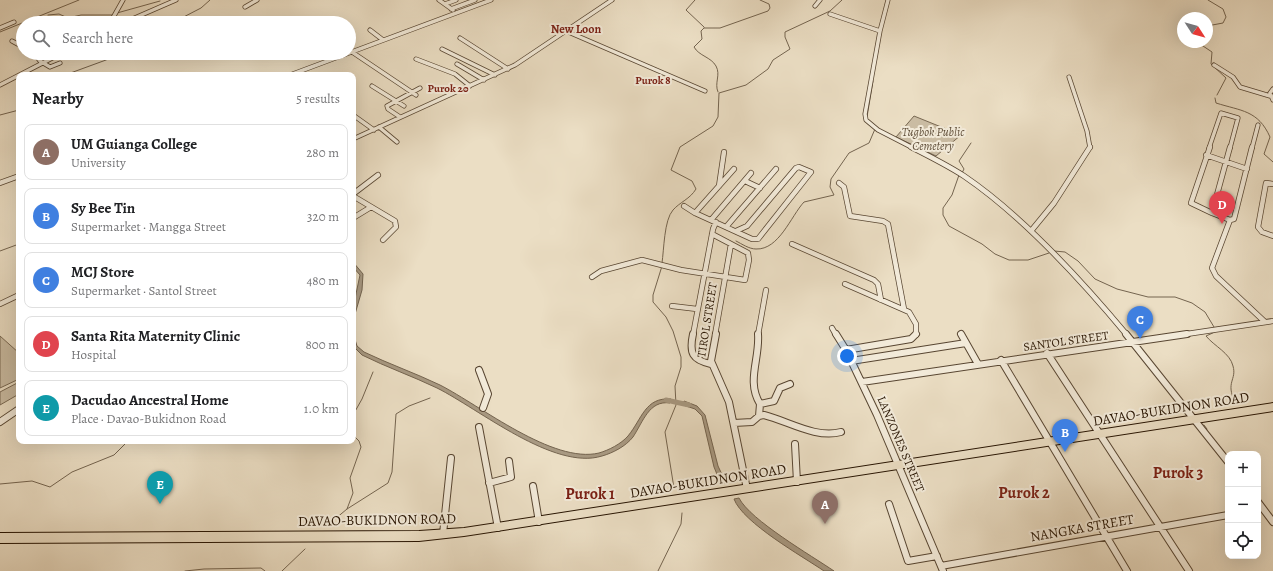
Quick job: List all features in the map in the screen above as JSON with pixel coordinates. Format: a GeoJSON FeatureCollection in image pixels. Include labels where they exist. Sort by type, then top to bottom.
{"type":"FeatureCollection","features":[{"type":"Feature","properties":{"kind":"highway","name":"DAVAO-BUKIDNON ROAD"},"geometry":{"type":"LineString","coordinates":[[0,538],[443,534],[539,522],[1273,407]]}},
{"type":"Feature","properties":{"kind":"street"},"geometry":{"type":"LineString","coordinates":[[114,16],[122,0]]}},
{"type":"Feature","properties":{"kind":"street"},"geometry":{"type":"LineString","coordinates":[[139,16],[176,0]]}},
{"type":"Feature","properties":{"kind":"street"},"geometry":{"type":"LineString","coordinates":[[245,8],[257,0]]}},
{"type":"Feature","properties":{"kind":"street"},"geometry":{"type":"LineString","coordinates":[[439,0],[457,14]]}},
{"type":"Feature","properties":{"kind":"street"},"geometry":{"type":"LineString","coordinates":[[445,4],[456,0]]}},
{"type":"Feature","properties":{"kind":"street"},"geometry":{"type":"LineString","coordinates":[[451,9],[474,0]]}},
{"type":"Feature","properties":{"kind":"street"},"geometry":{"type":"LineString","coordinates":[[356,50],[457,14],[490,0]]}},
{"type":"Feature","properties":{"kind":"street"},"geometry":{"type":"LineString","coordinates":[[356,138],[508,69],[612,0]]}},
{"type":"Feature","properties":{"kind":"street"},"geometry":{"type":"LineString","coordinates":[[815,6],[820,0]]}},
{"type":"Feature","properties":{"kind":"street"},"geometry":{"type":"LineString","coordinates":[[888,0],[880,31],[865,114],[866,120],[871,125],[964,176],[1047,246],[1134,341],[1225,458]]}},
{"type":"Feature","properties":{"kind":"street"},"geometry":{"type":"LineString","coordinates":[[830,14],[880,31]]}},
{"type":"Feature","properties":{"kind":"street"},"geometry":{"type":"LineString","coordinates":[[0,28],[14,22]]}},
{"type":"Feature","properties":{"kind":"street"},"geometry":{"type":"LineString","coordinates":[[370,30],[383,40]]}},
{"type":"Feature","properties":{"kind":"street"},"geometry":{"type":"LineString","coordinates":[[566,31],[704,91]]}},
{"type":"Feature","properties":{"kind":"street"},"geometry":{"type":"LineString","coordinates":[[460,38],[508,69]]}},
{"type":"Feature","properties":{"kind":"street"},"geometry":{"type":"LineString","coordinates":[[12,41],[16,43]]}},
{"type":"Feature","properties":{"kind":"street"},"geometry":{"type":"LineString","coordinates":[[442,49],[495,75]]}},
{"type":"Feature","properties":{"kind":"street"},"geometry":{"type":"LineString","coordinates":[[356,55],[414,94]]}},
{"type":"Feature","properties":{"kind":"street"},"geometry":{"type":"LineString","coordinates":[[416,59],[452,72],[470,86]]}},
{"type":"Feature","properties":{"kind":"street"},"geometry":{"type":"LineString","coordinates":[[40,60],[50,67],[60,63]]}},
{"type":"Feature","properties":{"kind":"street"},"geometry":{"type":"LineString","coordinates":[[25,72],[49,60]]}},
{"type":"Feature","properties":{"kind":"street"},"geometry":{"type":"LineString","coordinates":[[298,72],[330,60]]}},
{"type":"Feature","properties":{"kind":"street"},"geometry":{"type":"LineString","coordinates":[[457,64],[484,80]]}},
{"type":"Feature","properties":{"kind":"street"},"geometry":{"type":"LineString","coordinates":[[1214,65],[1233,77],[1240,87],[1272,98]]}},
{"type":"Feature","properties":{"kind":"street"},"geometry":{"type":"LineString","coordinates":[[0,85],[16,77]]}},
{"type":"Feature","properties":{"kind":"street"},"geometry":{"type":"LineString","coordinates":[[1031,231],[1054,203],[1090,148],[1087,131],[1069,77]]}},
{"type":"Feature","properties":{"kind":"street"},"geometry":{"type":"LineString","coordinates":[[372,86],[404,106]]}},
{"type":"Feature","properties":{"kind":"street"},"geometry":{"type":"LineString","coordinates":[[400,117],[387,108],[396,101],[414,94],[420,88]]}},
{"type":"Feature","properties":{"kind":"street"},"geometry":{"type":"LineString","coordinates":[[1272,98],[1270,91],[1273,89]]}},
{"type":"Feature","properties":{"kind":"street"},"geometry":{"type":"LineString","coordinates":[[1212,213],[1238,118],[1220,113],[1191,203],[1212,213],[1230,220]]}},
{"type":"Feature","properties":{"kind":"street"},"geometry":{"type":"LineString","coordinates":[[356,117],[374,130]]}},
{"type":"Feature","properties":{"kind":"street"},"geometry":{"type":"LineString","coordinates":[[1258,125],[1234,219],[1230,220],[1212,269],[1216,276],[1265,322]]}},
{"type":"Feature","properties":{"kind":"street"},"geometry":{"type":"LineString","coordinates":[[379,127],[397,142]]}},
{"type":"Feature","properties":{"kind":"street"},"geometry":{"type":"LineString","coordinates":[[719,186],[724,152]]}},
{"type":"Feature","properties":{"kind":"street"},"geometry":{"type":"LineString","coordinates":[[1206,155],[1247,169]]}},
{"type":"Feature","properties":{"kind":"street"},"geometry":{"type":"LineString","coordinates":[[684,206],[695,214],[754,239],[760,238],[812,172],[799,167],[796,168],[747,226],[736,231]]}},
{"type":"Feature","properties":{"kind":"street"},"geometry":{"type":"LineString","coordinates":[[695,214],[734,169]]}},
{"type":"Feature","properties":{"kind":"street"},"geometry":{"type":"LineString","coordinates":[[726,227],[776,169]]}},
{"type":"Feature","properties":{"kind":"street"},"geometry":{"type":"LineString","coordinates":[[711,364],[698,361],[692,349],[692,336],[712,234],[713,221],[751,173]]}},
{"type":"Feature","properties":{"kind":"street"},"geometry":{"type":"LineString","coordinates":[[356,193],[378,175]]}},
{"type":"Feature","properties":{"kind":"street"},"geometry":{"type":"LineString","coordinates":[[0,183],[16,177]]}},
{"type":"Feature","properties":{"kind":"street"},"geometry":{"type":"LineString","coordinates":[[745,181],[760,188]]}},
{"type":"Feature","properties":{"kind":"street"},"geometry":{"type":"LineString","coordinates":[[839,183],[844,187],[850,216],[883,221],[888,224],[904,309]]}},
{"type":"Feature","properties":{"kind":"street"},"geometry":{"type":"LineString","coordinates":[[1273,184],[1266,183],[1258,227],[1262,232],[1273,236]]}},
{"type":"Feature","properties":{"kind":"street"},"geometry":{"type":"LineString","coordinates":[[356,197],[392,219],[396,224],[383,240]]}},
{"type":"Feature","properties":{"kind":"street"},"geometry":{"type":"LineString","coordinates":[[356,216],[371,207]]}},
{"type":"Feature","properties":{"kind":"street"},"geometry":{"type":"LineString","coordinates":[[592,277],[602,271],[636,261],[742,281],[746,278],[749,255],[712,234]]}},
{"type":"Feature","properties":{"kind":"street","name":"TIROL STREET"},"geometry":{"type":"LineString","coordinates":[[731,244],[711,364],[729,402],[747,490]]}},
{"type":"Feature","properties":{"kind":"street"},"geometry":{"type":"LineString","coordinates":[[792,244],[874,280],[878,284],[881,300]]}},
{"type":"Feature","properties":{"kind":"street"},"geometry":{"type":"LineString","coordinates":[[845,284],[904,309],[914,318],[917,332],[915,337],[846,350]]}},
{"type":"Feature","properties":{"kind":"street"},"geometry":{"type":"LineString","coordinates":[[759,416],[760,404],[754,394],[754,376],[759,343],[758,332],[766,290]]}},
{"type":"Feature","properties":{"kind":"street"},"geometry":{"type":"LineString","coordinates":[[0,304],[16,296]]}},
{"type":"Feature","properties":{"kind":"street"},"geometry":{"type":"LineString","coordinates":[[672,306],[697,309]]}},
{"type":"Feature","properties":{"kind":"street","name":"SANTOL STREET"},"geometry":{"type":"LineString","coordinates":[[862,382],[1047,353],[1273,321]]}},
{"type":"Feature","properties":{"kind":"street","name":"LANZONES STREET"},"geometry":{"type":"LineString","coordinates":[[832,328],[846,350],[862,382],[942,568]]}},
{"type":"Feature","properties":{"kind":"street"},"geometry":{"type":"LineString","coordinates":[[961,334],[978,364]]}},
{"type":"Feature","properties":{"kind":"street"},"geometry":{"type":"LineString","coordinates":[[851,361],[966,343]]}},
{"type":"Feature","properties":{"kind":"street"},"geometry":{"type":"LineString","coordinates":[[1047,353],[1189,571]]}},
{"type":"Feature","properties":{"kind":"street"},"geometry":{"type":"LineString","coordinates":[[1001,360],[1127,571]]}},
{"type":"Feature","properties":{"kind":"street"},"geometry":{"type":"LineString","coordinates":[[479,370],[488,394],[483,408]]}},
{"type":"Feature","properties":{"kind":"street"},"geometry":{"type":"LineString","coordinates":[[760,404],[774,401],[780,388],[790,384]]}},
{"type":"Feature","properties":{"kind":"street"},"geometry":{"type":"LineString","coordinates":[[0,422],[16,411]]}},
{"type":"Feature","properties":{"kind":"street"},"geometry":{"type":"LineString","coordinates":[[734,423],[752,422],[759,416],[766,416],[797,427],[832,434],[841,432]]}},
{"type":"Feature","properties":{"kind":"street"},"geometry":{"type":"LineString","coordinates":[[479,427],[498,528]]}},
{"type":"Feature","properties":{"kind":"street"},"geometry":{"type":"LineString","coordinates":[[795,444],[797,482]]}},
{"type":"Feature","properties":{"kind":"street"},"geometry":{"type":"LineString","coordinates":[[443,534],[451,458]]}},
{"type":"Feature","properties":{"kind":"street"},"geometry":{"type":"LineString","coordinates":[[489,483],[510,477],[509,461]]}},
{"type":"Feature","properties":{"kind":"street"},"geometry":{"type":"LineString","coordinates":[[534,486],[539,522]]}},
{"type":"Feature","properties":{"kind":"street"},"geometry":{"type":"LineString","coordinates":[[889,504],[908,561],[936,556]]}},
{"type":"Feature","properties":{"kind":"street"},"geometry":{"type":"LineString","coordinates":[[1261,510],[1273,522]]}},
{"type":"Feature","properties":{"kind":"street","name":"NANGKA STREET"},"geometry":{"type":"LineString","coordinates":[[942,568],[1106,536],[1225,516]]}},
{"type":"Feature","properties":{"kind":"green space","name":"Tugbok Public Cemetery"},"geometry":{"type":"Polygon","coordinates":[[[914,116],[961,135],[936,156],[896,137],[914,116]]]}},
{"type":"Feature","properties":{"kind":"green space"},"geometry":{"type":"Polygon","coordinates":[[[0,336],[16,350],[16,380],[0,388],[0,336]]]}},
{"type":"Feature","properties":{"kind":"green space"},"geometry":{"type":"Polygon","coordinates":[[[16,384],[16,396],[0,405],[0,392],[16,384]]]}},
{"type":"Feature","properties":{"kind":"shaded area"},"geometry":{"type":"Polygon","coordinates":[[[356,266],[363,274],[362,290],[356,311],[356,294],[360,275],[356,270],[356,266]]]}},
{"type":"Feature","properties":{"kind":"shaded area"},"geometry":{"type":"Polygon","coordinates":[[[356,343],[357,346],[364,352],[440,385],[496,419],[539,442],[561,450],[581,454],[599,453],[622,442],[650,405],[662,399],[671,399],[670,403],[663,403],[652,408],[647,413],[633,437],[623,446],[602,456],[583,458],[562,455],[540,447],[517,436],[437,388],[362,355],[356,349],[356,343]]]}},
{"type":"Feature","properties":{"kind":"shaded area"},"geometry":{"type":"Polygon","coordinates":[[[684,401],[697,406],[705,415],[718,466],[726,483],[721,484],[714,467],[702,416],[695,409],[683,405],[684,401]]]}},
{"type":"Feature","properties":{"kind":"shaded area"},"geometry":{"type":"Polygon","coordinates":[[[739,498],[745,507],[755,517],[768,527],[834,571],[824,571],[774,538],[749,518],[740,508],[734,499],[739,498]]]}},
{"type":"Feature","properties":{"kind":"waterway"},"geometry":{"type":"LineString","coordinates":[[40,16],[79,0]]}},
{"type":"Feature","properties":{"kind":"waterway"},"geometry":{"type":"LineString","coordinates":[[186,16],[201,8],[210,0]]}},
{"type":"Feature","properties":{"kind":"waterway"},"geometry":{"type":"LineString","coordinates":[[695,0],[686,10],[704,27]]}},
{"type":"Feature","properties":{"kind":"waterway"},"geometry":{"type":"LineString","coordinates":[[718,92],[718,73],[716,66],[711,60],[694,47],[702,39],[701,31],[704,28],[720,28],[768,11],[770,8],[769,4],[760,0]]}},
{"type":"Feature","properties":{"kind":"waterway"},"geometry":{"type":"LineString","coordinates":[[662,263],[666,228],[670,215],[673,210],[696,189],[692,181],[671,170],[680,147],[713,126],[718,117],[719,93],[746,85],[768,69],[773,60],[790,49],[785,37],[785,32],[830,11],[842,0]]}},
{"type":"Feature","properties":{"kind":"waterway"},"geometry":{"type":"LineString","coordinates":[[1208,0],[1223,9],[1226,17],[1223,23],[1213,25]]}},
{"type":"Feature","properties":{"kind":"waterway"},"geometry":{"type":"LineString","coordinates":[[117,13],[160,1]]}},
{"type":"Feature","properties":{"kind":"waterway"},"geometry":{"type":"LineString","coordinates":[[48,15],[59,14],[64,16]]}},
{"type":"Feature","properties":{"kind":"waterway"},"geometry":{"type":"LineString","coordinates":[[77,16],[113,15]]}},
{"type":"Feature","properties":{"kind":"waterway"},"geometry":{"type":"LineString","coordinates":[[0,32],[16,26]]}},
{"type":"Feature","properties":{"kind":"waterway"},"geometry":{"type":"LineString","coordinates":[[1206,48],[1212,52],[1211,64],[1226,78],[1217,95]]}},
{"type":"Feature","properties":{"kind":"waterway"},"geometry":{"type":"LineString","coordinates":[[73,72],[106,60]]}},
{"type":"Feature","properties":{"kind":"waterway"},"geometry":{"type":"LineString","coordinates":[[867,117],[873,81]]}},
{"type":"Feature","properties":{"kind":"waterway"},"geometry":{"type":"LineString","coordinates":[[1215,98],[1216,103],[1241,110],[1254,116],[1260,121],[1270,137],[1264,154],[1273,162]]}},
{"type":"Feature","properties":{"kind":"waterway"},"geometry":{"type":"LineString","coordinates":[[0,115],[16,111]]}},
{"type":"Feature","properties":{"kind":"waterway"},"geometry":{"type":"LineString","coordinates":[[736,241],[751,248],[764,248],[778,238],[804,202],[834,195],[830,187],[831,179],[849,153],[869,143],[875,129]]}},
{"type":"Feature","properties":{"kind":"waterway"},"geometry":{"type":"LineString","coordinates":[[962,173],[964,169],[959,161],[971,143]]}},
{"type":"Feature","properties":{"kind":"waterway"},"geometry":{"type":"LineString","coordinates":[[959,175],[952,195],[943,208],[943,215],[949,226],[982,244],[995,254],[1009,260],[1028,260],[1049,253]]}},
{"type":"Feature","properties":{"kind":"waterway"},"geometry":{"type":"LineString","coordinates":[[0,251],[16,245]]}},
{"type":"Feature","properties":{"kind":"waterway"},"geometry":{"type":"LineString","coordinates":[[1054,251],[1065,252],[1078,261],[1095,279],[1117,289],[1148,297],[1175,297],[1192,303],[1205,312],[1214,327]]}},
{"type":"Feature","properties":{"kind":"waterway"},"geometry":{"type":"LineString","coordinates":[[662,266],[653,295],[653,302],[666,317],[673,331],[681,357],[681,367],[675,386],[676,405],[665,432],[674,488]]}},
{"type":"Feature","properties":{"kind":"waterway"},"geometry":{"type":"LineString","coordinates":[[1215,332],[1206,336],[1225,353],[1231,361],[1234,371],[1231,390],[1235,402]]}},
{"type":"Feature","properties":{"kind":"waterway"},"geometry":{"type":"LineString","coordinates":[[356,410],[373,372]]}},
{"type":"Feature","properties":{"kind":"waterway"},"geometry":{"type":"LineString","coordinates":[[347,509],[388,483],[392,472],[396,414],[409,406],[430,398]]}},
{"type":"Feature","properties":{"kind":"waterway"},"geometry":{"type":"LineString","coordinates":[[666,400],[689,405]]}},
{"type":"Feature","properties":{"kind":"waterway"},"geometry":{"type":"LineString","coordinates":[[1204,425],[1207,429]]}},
{"type":"Feature","properties":{"kind":"waterway"},"geometry":{"type":"LineString","coordinates":[[347,509],[353,493],[350,478],[361,447],[356,438]]}},
{"type":"Feature","properties":{"kind":"waterway"},"geometry":{"type":"LineString","coordinates":[[0,484],[32,481],[50,487],[72,472],[114,455],[125,444]]}},
{"type":"Feature","properties":{"kind":"waterway"},"geometry":{"type":"LineString","coordinates":[[329,524],[347,509]]}},
{"type":"Feature","properties":{"kind":"waterway"},"geometry":{"type":"LineString","coordinates":[[658,571],[681,524],[682,513]]}},
{"type":"Feature","properties":{"kind":"waterway"},"geometry":{"type":"LineString","coordinates":[[282,571],[305,549]]}},
{"type":"Feature","properties":{"kind":"waterway"},"geometry":{"type":"LineString","coordinates":[[185,571],[204,569],[261,568],[265,571]]}},
{"type":"Feature","properties":{"kind":"place","name":"Santa Rita Maternity Clinic"},"geometry":{"type":"Point","coordinates":[1222,224]}},
{"type":"Feature","properties":{"kind":"place","name":"MCJ Store"},"geometry":{"type":"Point","coordinates":[1140,339]}},
{"type":"Feature","properties":{"kind":"place","name":"Sy Bee Tin"},"geometry":{"type":"Point","coordinates":[1065,452]}},
{"type":"Feature","properties":{"kind":"place","name":"Dacudao Ancestral Home"},"geometry":{"type":"Point","coordinates":[160,504]}},
{"type":"Feature","properties":{"kind":"place","name":"UM Guianga College"},"geometry":{"type":"Point","coordinates":[825,524]}},
{"type":"Feature","properties":{"kind":"district","name":"New Loon"},"geometry":{"type":"Point","coordinates":[576,29]}},
{"type":"Feature","properties":{"kind":"district","name":"Purok 8"},"geometry":{"type":"Point","coordinates":[653,80]}},
{"type":"Feature","properties":{"kind":"district","name":"Purok 20"},"geometry":{"type":"Point","coordinates":[448,88]}},
{"type":"Feature","properties":{"kind":"district","name":"Purok 3"},"geometry":{"type":"Point","coordinates":[1178,473]}},
{"type":"Feature","properties":{"kind":"district","name":"Purok 2"},"geometry":{"type":"Point","coordinates":[1024,493]}},
{"type":"Feature","properties":{"kind":"district","name":"Purok 1"},"geometry":{"type":"Point","coordinates":[590,494]}}]}
